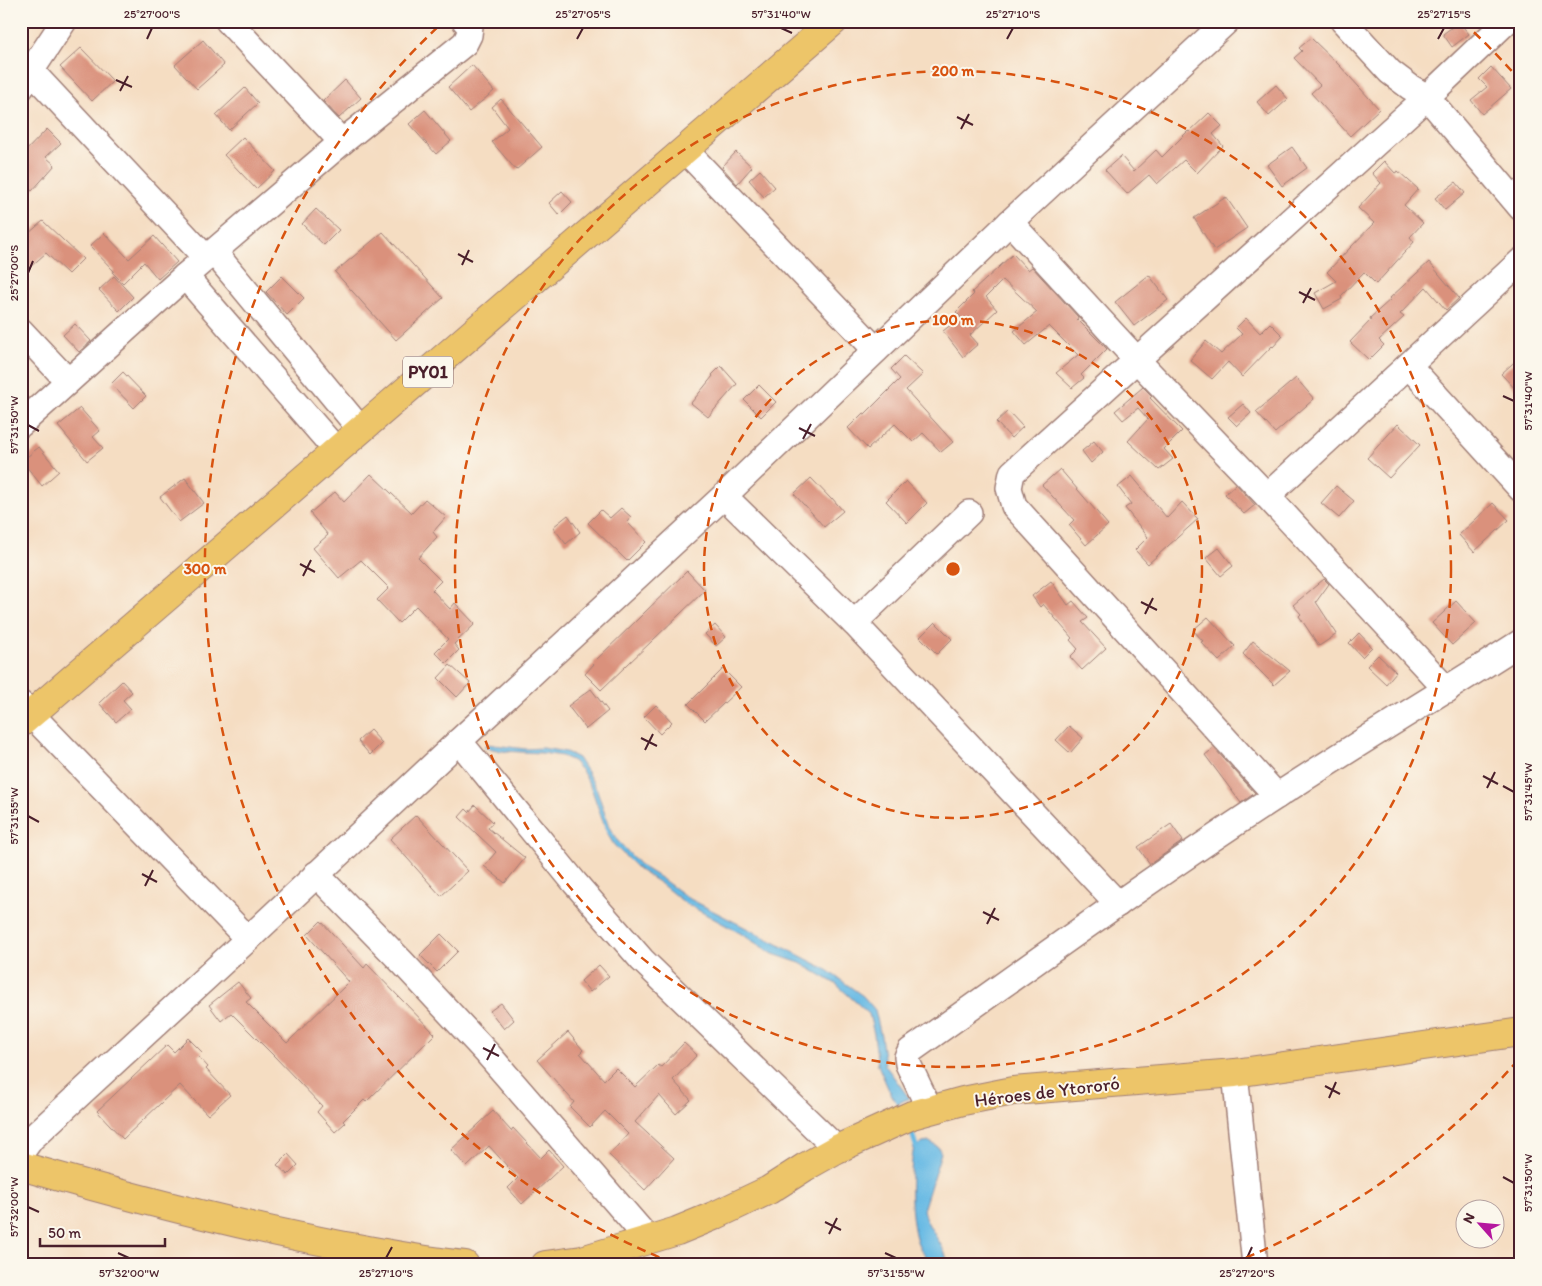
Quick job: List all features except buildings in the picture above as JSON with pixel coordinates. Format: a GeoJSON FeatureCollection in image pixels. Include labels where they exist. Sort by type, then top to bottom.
{"type":"FeatureCollection","features":[{"type":"Feature","properties":{"kind":"main road","name":"PY01"},"geometry":{"type":"LineString","coordinates":[[25,714],[361,430],[834,21]]}},
{"type":"Feature","properties":{"kind":"main road","name":"Héroes de Ytororó"},"geometry":{"type":"LineString","coordinates":[[545,1265],[583,1263],[677,1231],[769,1190],[837,1149],[921,1113],[963,1101],[1013,1091],[1235,1073],[1521,1032]]}},
{"type":"Feature","properties":{"kind":"main road"},"geometry":{"type":"LineString","coordinates":[[21,1166],[138,1200],[278,1233],[435,1262],[465,1265]]}},
{"type":"Feature","properties":{"kind":"street"},"geometry":{"type":"LineString","coordinates":[[64,21],[26,79],[210,255],[361,430]]}},
{"type":"Feature","properties":{"kind":"street"},"geometry":{"type":"LineString","coordinates":[[228,21],[342,142]]}},
{"type":"Feature","properties":{"kind":"street"},"geometry":{"type":"LineString","coordinates":[[21,424],[185,276],[342,142],[465,43],[469,35],[470,26],[465,21]]}},
{"type":"Feature","properties":{"kind":"street"},"geometry":{"type":"LineString","coordinates":[[21,1153],[31,1139],[724,496],[1010,222],[1227,21]]}},
{"type":"Feature","properties":{"kind":"street"},"geometry":{"type":"LineString","coordinates":[[1344,21],[1390,72],[1427,97],[1521,208]]}},
{"type":"Feature","properties":{"kind":"street"},"geometry":{"type":"LineString","coordinates":[[1277,796],[1014,506],[1009,488],[1012,473],[1427,97],[1507,21]]}},
{"type":"Feature","properties":{"kind":"street"},"geometry":{"type":"LineString","coordinates":[[685,150],[876,350]]}},
{"type":"Feature","properties":{"kind":"street"},"geometry":{"type":"LineString","coordinates":[[1010,222],[1447,690]]}},
{"type":"Feature","properties":{"kind":"street"},"geometry":{"type":"LineString","coordinates":[[1267,496],[1521,261]]}},
{"type":"Feature","properties":{"kind":"street"},"geometry":{"type":"LineString","coordinates":[[185,276],[336,450]]}},
{"type":"Feature","properties":{"kind":"street"},"geometry":{"type":"LineString","coordinates":[[21,331],[68,381]]}},
{"type":"Feature","properties":{"kind":"street"},"geometry":{"type":"LineString","coordinates":[[1409,366],[1521,489]]}},
{"type":"Feature","properties":{"kind":"street"},"geometry":{"type":"LineString","coordinates":[[724,496],[854,623],[1118,904]]}},
{"type":"Feature","properties":{"kind":"street"},"geometry":{"type":"LineString","coordinates":[[854,623],[969,513]]}},
{"type":"Feature","properties":{"kind":"street"},"geometry":{"type":"LineString","coordinates":[[921,1113],[908,1064],[907,1057],[910,1051],[1118,904],[1277,796],[1521,642]]}},
{"type":"Feature","properties":{"kind":"street"},"geometry":{"type":"LineString","coordinates":[[25,714],[248,939]]}},
{"type":"Feature","properties":{"kind":"street"},"geometry":{"type":"LineString","coordinates":[[458,741],[575,883],[642,960],[837,1149]]}},
{"type":"Feature","properties":{"kind":"street"},"geometry":{"type":"LineString","coordinates":[[316,874],[402,962],[487,1054],[649,1240]]}},
{"type":"Feature","properties":{"kind":"street"},"geometry":{"type":"LineString","coordinates":[[1235,1073],[1255,1265]]}},
{"type":"Feature","properties":{"kind":"water"},"geometry":{"type":"Polygon","coordinates":[[[487,744],[525,749],[542,748],[566,752],[578,758],[597,790],[609,827],[617,840],[641,866],[688,898],[824,968],[863,996],[875,1010],[885,1065],[909,1098],[897,1104],[888,1088],[878,1065],[869,1014],[836,984],[800,963],[773,954],[740,933],[685,903],[660,883],[639,870],[614,845],[607,833],[592,790],[583,772],[573,761],[562,756],[543,753],[502,751],[484,747],[487,744]]]}},
{"type":"Feature","properties":{"kind":"water"},"geometry":{"type":"Polygon","coordinates":[[[928,1141],[938,1147],[941,1153],[923,1210],[928,1224],[944,1251],[948,1265],[932,1265],[919,1246],[913,1225],[912,1157],[914,1147],[928,1141]]]}},
{"type":"Feature","properties":{"kind":"waterway"},"geometry":{"type":"LineString","coordinates":[[909,1124],[918,1152]]}}]}
